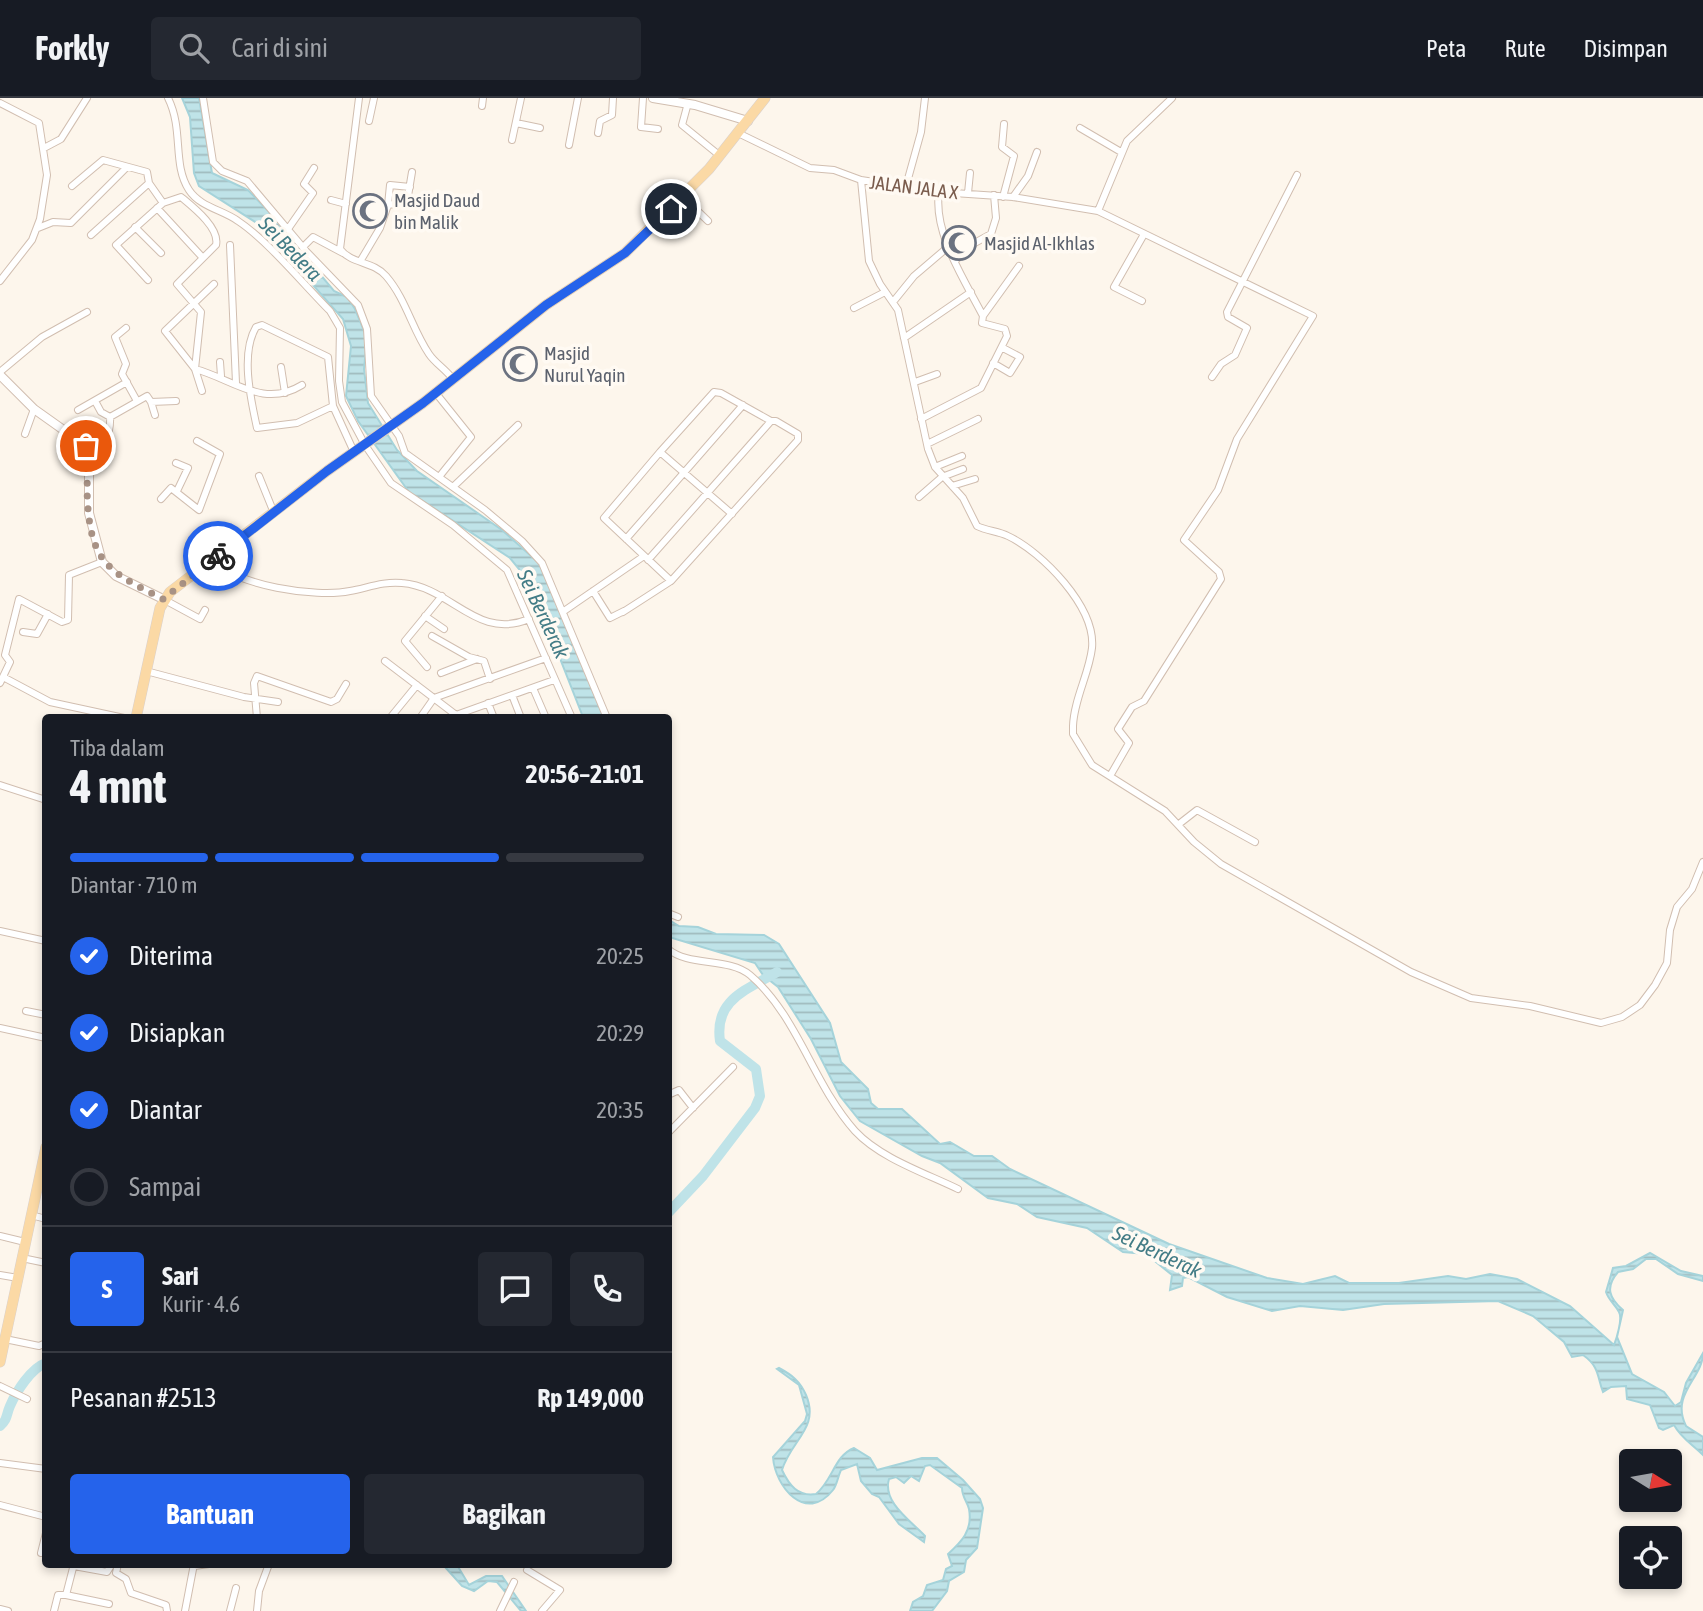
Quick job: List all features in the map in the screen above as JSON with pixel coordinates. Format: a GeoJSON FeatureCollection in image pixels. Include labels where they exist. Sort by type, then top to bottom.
{"type":"FeatureCollection","features":[{"type":"Feature","properties":{"kind":"main road"},"geometry":{"type":"LineString","coordinates":[[137,714],[163,599],[555,299],[610,264],[646,235],[719,155],[765,98]]}},
{"type":"Feature","properties":{"kind":"main road"},"geometry":{"type":"LineString","coordinates":[[0,1362],[42,1165]]}},
{"type":"Feature","properties":{"kind":"street"},"geometry":{"type":"LineString","coordinates":[[44,148],[61,139],[87,98]]}},
{"type":"Feature","properties":{"kind":"street"},"geometry":{"type":"LineString","coordinates":[[168,98],[179,128],[180,170],[192,195],[202,204],[239,221],[330,311],[339,325],[340,392],[391,483],[453,525],[507,570],[570,714]]}},
{"type":"Feature","properties":{"kind":"street"},"geometry":{"type":"LineString","coordinates":[[203,98],[213,162],[222,171],[247,181],[303,247],[358,305],[367,329],[371,396],[409,458],[454,486],[522,541],[542,563],[605,714]]}},
{"type":"Feature","properties":{"kind":"street"},"geometry":{"type":"LineString","coordinates":[[342,251],[359,98]]}},
{"type":"Feature","properties":{"kind":"street"},"geometry":{"type":"LineString","coordinates":[[369,121],[374,98]]}},
{"type":"Feature","properties":{"kind":"street"},"geometry":{"type":"LineString","coordinates":[[512,140],[521,98]]}},
{"type":"Feature","properties":{"kind":"street"},"geometry":{"type":"LineString","coordinates":[[569,145],[578,98]]}},
{"type":"Feature","properties":{"kind":"street"},"geometry":{"type":"LineString","coordinates":[[598,133],[601,120],[612,114],[613,98]]}},
{"type":"Feature","properties":{"kind":"street"},"geometry":{"type":"LineString","coordinates":[[643,98],[641,127],[658,129]]}},
{"type":"Feature","properties":{"kind":"street"},"geometry":{"type":"LineString","coordinates":[[653,98],[688,103],[748,121]]}},
{"type":"Feature","properties":{"kind":"street"},"geometry":{"type":"LineString","coordinates":[[906,186],[921,131],[925,98]]}},
{"type":"Feature","properties":{"kind":"street"},"geometry":{"type":"LineString","coordinates":[[1098,211],[1127,141],[1172,98]]}},
{"type":"Feature","properties":{"kind":"street"},"geometry":{"type":"LineString","coordinates":[[0,103],[36,120],[44,148],[47,175],[38,228],[0,281]]}},
{"type":"Feature","properties":{"kind":"street"},"geometry":{"type":"LineString","coordinates":[[688,103],[682,125],[719,155]]}},
{"type":"Feature","properties":{"kind":"street"},"geometry":{"type":"LineString","coordinates":[[516,123],[540,128]]}},
{"type":"Feature","properties":{"kind":"street"},"geometry":{"type":"LineString","coordinates":[[1003,197],[1014,156],[1002,147],[1004,124]]}},
{"type":"Feature","properties":{"kind":"street"},"geometry":{"type":"LineString","coordinates":[[1080,128],[1121,152]]}},
{"type":"Feature","properties":{"kind":"street","name":"JALAN JALA X"},"geometry":{"type":"LineString","coordinates":[[738,133],[810,168],[834,170],[861,180],[939,192],[1013,197],[1098,211],[1143,236],[1313,316],[1237,439],[1218,490],[1184,540],[1219,572],[1221,579],[1144,701],[1132,707],[1118,729],[1129,743],[1110,776]]}},
{"type":"Feature","properties":{"kind":"street"},"geometry":{"type":"LineString","coordinates":[[1013,197],[1028,176],[1037,152]]}},
{"type":"Feature","properties":{"kind":"street"},"geometry":{"type":"LineString","coordinates":[[72,186],[101,160],[146,172],[160,206],[203,258]]}},
{"type":"Feature","properties":{"kind":"street"},"geometry":{"type":"LineString","coordinates":[[38,228],[53,222],[71,223],[127,167]]}},
{"type":"Feature","properties":{"kind":"street"},"geometry":{"type":"LineString","coordinates":[[288,229],[313,193],[304,184],[314,168]]}},
{"type":"Feature","properties":{"kind":"street"},"geometry":{"type":"LineString","coordinates":[[388,205],[394,202],[406,203],[412,172]]}},
{"type":"Feature","properties":{"kind":"street"},"geometry":{"type":"LineString","coordinates":[[968,194],[970,173]]}},
{"type":"Feature","properties":{"kind":"street"},"geometry":{"type":"LineString","coordinates":[[1212,377],[1221,364],[1235,355],[1247,328],[1226,315],[1297,175]]}},
{"type":"Feature","properties":{"kind":"street"},"geometry":{"type":"LineString","coordinates":[[861,180],[869,261],[900,315],[921,419],[935,467],[942,478],[963,498],[977,526],[1007,536],[1042,561],[1064,580],[1086,618],[1092,650],[1073,719],[1073,734],[1092,765],[1179,824],[1194,842],[1221,864],[1411,972],[1471,998],[1530,1006],[1601,1023],[1622,1017],[1640,1005],[1657,982],[1667,963],[1670,930],[1677,907],[1692,889],[1703,862]]}},
{"type":"Feature","properties":{"kind":"street"},"geometry":{"type":"LineString","coordinates":[[91,235],[149,183]]}},
{"type":"Feature","properties":{"kind":"street"},"geometry":{"type":"LineString","coordinates":[[361,260],[380,228],[388,205],[390,186],[410,187]]}},
{"type":"Feature","properties":{"kind":"street"},"geometry":{"type":"LineString","coordinates":[[921,419],[978,390],[1003,348],[1007,336],[1006,329],[983,324],[983,316],[948,247],[936,210],[939,192]]}},
{"type":"Feature","properties":{"kind":"street"},"geometry":{"type":"LineString","coordinates":[[956,260],[971,245],[991,234],[996,218],[994,195]]}},
{"type":"Feature","properties":{"kind":"street"},"geometry":{"type":"LineString","coordinates":[[148,280],[117,247],[160,206],[181,197],[215,230],[216,245],[177,284],[201,312],[195,369]]}},
{"type":"Feature","properties":{"kind":"street"},"geometry":{"type":"LineString","coordinates":[[682,197],[708,220]]}},
{"type":"Feature","properties":{"kind":"street"},"geometry":{"type":"LineString","coordinates":[[331,200],[346,204]]}},
{"type":"Feature","properties":{"kind":"street"},"geometry":{"type":"LineString","coordinates":[[135,227],[161,253]]}},
{"type":"Feature","properties":{"kind":"street"},"geometry":{"type":"LineString","coordinates":[[1142,301],[1114,287],[1143,236]]}},
{"type":"Feature","properties":{"kind":"street"},"geometry":{"type":"LineString","coordinates":[[303,247],[313,237],[342,251],[349,258],[374,266],[396,288],[431,358],[452,378]]}},
{"type":"Feature","properties":{"kind":"street"},"geometry":{"type":"LineString","coordinates":[[230,245],[236,383]]}},
{"type":"Feature","properties":{"kind":"street"},"geometry":{"type":"LineString","coordinates":[[892,301],[914,276],[948,247]]}},
{"type":"Feature","properties":{"kind":"street"},"geometry":{"type":"LineString","coordinates":[[983,316],[1019,266]]}},
{"type":"Feature","properties":{"kind":"street"},"geometry":{"type":"LineString","coordinates":[[202,391],[195,369],[164,331],[214,285]]}},
{"type":"Feature","properties":{"kind":"street"},"geometry":{"type":"LineString","coordinates":[[854,308],[885,292]]}},
{"type":"Feature","properties":{"kind":"street"},"geometry":{"type":"LineString","coordinates":[[904,338],[971,292]]}},
{"type":"Feature","properties":{"kind":"street"},"geometry":{"type":"LineString","coordinates":[[88,312],[42,337],[0,373],[34,409],[86,446],[89,456],[88,495],[102,562],[116,576],[200,619],[205,610]]}},
{"type":"Feature","properties":{"kind":"street"},"geometry":{"type":"LineString","coordinates":[[333,406],[297,423],[258,429],[250,391],[251,340],[256,327],[262,325],[328,357],[333,406],[354,452]]}},
{"type":"Feature","properties":{"kind":"street"},"geometry":{"type":"LineString","coordinates":[[126,328],[115,337],[127,364],[122,374],[137,401]]}},
{"type":"Feature","properties":{"kind":"street"},"geometry":{"type":"LineString","coordinates":[[993,363],[1010,373],[1022,359],[1003,348]]}},
{"type":"Feature","properties":{"kind":"street"},"geometry":{"type":"LineString","coordinates":[[220,362],[221,376]]}},
{"type":"Feature","properties":{"kind":"street"},"geometry":{"type":"LineString","coordinates":[[281,367],[285,393]]}},
{"type":"Feature","properties":{"kind":"street"},"geometry":{"type":"LineString","coordinates":[[195,369],[221,376],[264,396],[285,393],[302,386]]}},
{"type":"Feature","properties":{"kind":"street"},"geometry":{"type":"LineString","coordinates":[[915,383],[937,374]]}},
{"type":"Feature","properties":{"kind":"street"},"geometry":{"type":"LineString","coordinates":[[78,410],[127,382]]}},
{"type":"Feature","properties":{"kind":"street"},"geometry":{"type":"LineString","coordinates":[[435,393],[471,437],[439,477]]}},
{"type":"Feature","properties":{"kind":"street"},"geometry":{"type":"LineString","coordinates":[[593,591],[610,618],[670,581],[798,440],[798,434],[714,393],[660,452],[605,517],[670,581]]}},
{"type":"Feature","properties":{"kind":"street"},"geometry":{"type":"LineString","coordinates":[[89,456],[96,453],[104,442],[110,417],[147,396],[155,415]]}},
{"type":"Feature","properties":{"kind":"street"},"geometry":{"type":"LineString","coordinates":[[95,401],[101,412],[110,417]]}},
{"type":"Feature","properties":{"kind":"street"},"geometry":{"type":"LineString","coordinates":[[150,402],[176,401]]}},
{"type":"Feature","properties":{"kind":"street"},"geometry":{"type":"LineString","coordinates":[[626,538],[743,405]]}},
{"type":"Feature","properties":{"kind":"street"},"geometry":{"type":"LineString","coordinates":[[25,434],[34,409]]}},
{"type":"Feature","properties":{"kind":"street"},"geometry":{"type":"LineString","coordinates":[[927,444],[978,419]]}},
{"type":"Feature","properties":{"kind":"street"},"geometry":{"type":"LineString","coordinates":[[564,611],[646,558],[708,494],[771,421]]}},
{"type":"Feature","properties":{"kind":"street"},"geometry":{"type":"LineString","coordinates":[[454,486],[518,425]]}},
{"type":"Feature","properties":{"kind":"street"},"geometry":{"type":"LineString","coordinates":[[161,499],[170,488],[199,510],[220,454],[197,441]]}},
{"type":"Feature","properties":{"kind":"street"},"geometry":{"type":"LineString","coordinates":[[660,452],[732,514]]}},
{"type":"Feature","properties":{"kind":"street"},"geometry":{"type":"LineString","coordinates":[[935,467],[962,456]]}},
{"type":"Feature","properties":{"kind":"street"},"geometry":{"type":"LineString","coordinates":[[176,463],[188,468],[177,491]]}},
{"type":"Feature","properties":{"kind":"street"},"geometry":{"type":"LineString","coordinates":[[919,497],[942,478],[963,469]]}},
{"type":"Feature","properties":{"kind":"street"},"geometry":{"type":"LineString","coordinates":[[259,476],[274,513]]}},
{"type":"Feature","properties":{"kind":"street"},"geometry":{"type":"LineString","coordinates":[[952,486],[975,479]]}},
{"type":"Feature","properties":{"kind":"street"},"geometry":{"type":"LineString","coordinates":[[213,559],[222,570],[280,588],[346,592],[401,583],[422,585],[489,624],[516,624],[530,618]]}},
{"type":"Feature","properties":{"kind":"street"},"geometry":{"type":"LineString","coordinates":[[102,562],[69,575],[68,621],[61,622],[22,598],[17,600],[5,655],[10,661],[2,680],[50,702],[106,714]]}},
{"type":"Feature","properties":{"kind":"street"},"geometry":{"type":"LineString","coordinates":[[427,667],[405,642],[442,596]]}},
{"type":"Feature","properties":{"kind":"street"},"geometry":{"type":"LineString","coordinates":[[23,632],[37,634],[48,614]]}},
{"type":"Feature","properties":{"kind":"street"},"geometry":{"type":"LineString","coordinates":[[425,616],[444,629]]}},
{"type":"Feature","properties":{"kind":"street"},"geometry":{"type":"LineString","coordinates":[[432,636],[484,661],[490,679]]}},
{"type":"Feature","properties":{"kind":"street"},"geometry":{"type":"LineString","coordinates":[[424,714],[434,698],[546,658]]}},
{"type":"Feature","properties":{"kind":"street"},"geometry":{"type":"LineString","coordinates":[[441,673],[477,659]]}},
{"type":"Feature","properties":{"kind":"street"},"geometry":{"type":"LineString","coordinates":[[385,661],[453,714]]}},
{"type":"Feature","properties":{"kind":"street"},"geometry":{"type":"LineString","coordinates":[[146,671],[255,699],[278,702]]}},
{"type":"Feature","properties":{"kind":"street"},"geometry":{"type":"LineString","coordinates":[[257,714],[254,678],[257,676],[331,702],[337,699],[346,684]]}},
{"type":"Feature","properties":{"kind":"street"},"geometry":{"type":"LineString","coordinates":[[470,714],[488,703],[554,680]]}},
{"type":"Feature","properties":{"kind":"street"},"geometry":{"type":"LineString","coordinates":[[393,714],[417,685]]}},
{"type":"Feature","properties":{"kind":"street"},"geometry":{"type":"LineString","coordinates":[[533,688],[544,714]]}},
{"type":"Feature","properties":{"kind":"street"},"geometry":{"type":"LineString","coordinates":[[512,695],[519,714]]}},
{"type":"Feature","properties":{"kind":"street"},"geometry":{"type":"LineString","coordinates":[[488,703],[492,714]]}},
{"type":"Feature","properties":{"kind":"street"},"geometry":{"type":"LineString","coordinates":[[0,785],[42,799]]}},
{"type":"Feature","properties":{"kind":"street"},"geometry":{"type":"LineString","coordinates":[[1179,824],[1197,810],[1255,842]]}},
{"type":"Feature","properties":{"kind":"street"},"geometry":{"type":"LineString","coordinates":[[672,915],[678,917]]}},
{"type":"Feature","properties":{"kind":"street"},"geometry":{"type":"LineString","coordinates":[[0,931],[42,940]]}},
{"type":"Feature","properties":{"kind":"street"},"geometry":{"type":"LineString","coordinates":[[672,951],[738,968],[748,974],[766,991],[829,1094],[856,1132],[897,1159],[958,1189]]}},
{"type":"Feature","properties":{"kind":"street"},"geometry":{"type":"LineString","coordinates":[[26,1011],[42,1014]]}},
{"type":"Feature","properties":{"kind":"street"},"geometry":{"type":"LineString","coordinates":[[0,1028],[42,1037]]}},
{"type":"Feature","properties":{"kind":"street"},"geometry":{"type":"LineString","coordinates":[[672,1129],[733,1067]]}},
{"type":"Feature","properties":{"kind":"street"},"geometry":{"type":"LineString","coordinates":[[672,1093],[679,1090],[693,1108]]}},
{"type":"Feature","properties":{"kind":"street"},"geometry":{"type":"LineString","coordinates":[[31,1215],[42,1218]]}},
{"type":"Feature","properties":{"kind":"street"},"geometry":{"type":"LineString","coordinates":[[0,1236],[25,1242]]}},
{"type":"Feature","properties":{"kind":"street"},"geometry":{"type":"LineString","coordinates":[[22,1258],[42,1262]]}},
{"type":"Feature","properties":{"kind":"street"},"geometry":{"type":"LineString","coordinates":[[0,1275],[18,1278]]}},
{"type":"Feature","properties":{"kind":"street"},"geometry":{"type":"LineString","coordinates":[[4,1336],[42,1345]]}},
{"type":"Feature","properties":{"kind":"street"},"geometry":{"type":"LineString","coordinates":[[0,1385],[27,1399]]}},
{"type":"Feature","properties":{"kind":"street"},"geometry":{"type":"LineString","coordinates":[[0,1463],[42,1468]]}},
{"type":"Feature","properties":{"kind":"street"},"geometry":{"type":"LineString","coordinates":[[0,1505],[42,1516]]}},
{"type":"Feature","properties":{"kind":"street"},"geometry":{"type":"LineString","coordinates":[[41,1553],[42,1549]]}},
{"type":"Feature","properties":{"kind":"street"},"geometry":{"type":"LineString","coordinates":[[66,1595],[73,1568]]}},
{"type":"Feature","properties":{"kind":"street"},"geometry":{"type":"LineString","coordinates":[[88,1568],[107,1572],[110,1568]]}},
{"type":"Feature","properties":{"kind":"street"},"geometry":{"type":"LineString","coordinates":[[117,1568],[116,1573],[126,1579],[127,1589],[131,1593],[166,1605],[167,1611]]}},
{"type":"Feature","properties":{"kind":"street"},"geometry":{"type":"LineString","coordinates":[[257,1611],[259,1591],[268,1568]]}},
{"type":"Feature","properties":{"kind":"street"},"geometry":{"type":"LineString","coordinates":[[185,1611],[195,1569]]}},
{"type":"Feature","properties":{"kind":"street"},"geometry":{"type":"LineString","coordinates":[[527,1570],[560,1590],[542,1611]]}},
{"type":"Feature","properties":{"kind":"street"},"geometry":{"type":"LineString","coordinates":[[500,1611],[514,1582]]}},
{"type":"Feature","properties":{"kind":"street"},"geometry":{"type":"LineString","coordinates":[[230,1611],[236,1588]]}},
{"type":"Feature","properties":{"kind":"street"},"geometry":{"type":"LineString","coordinates":[[54,1611],[58,1595],[109,1604]]}},
{"type":"Feature","properties":{"kind":"street"},"geometry":{"type":"LineString","coordinates":[[0,1609],[8,1611]]}},
{"type":"Feature","properties":{"kind":"water","name":"Sei Berderak"},"geometry":{"type":"Polygon","coordinates":[[[182,98],[199,98],[212,173],[248,190],[296,240],[298,248],[334,291],[347,297],[355,309],[367,338],[364,369],[368,403],[397,450],[417,471],[502,530],[540,564],[603,714],[582,714],[548,628],[519,569],[510,558],[409,492],[358,421],[346,396],[351,346],[343,319],[260,225],[199,186],[194,173],[190,117],[182,98]]]}},
{"type":"Feature","properties":{"kind":"water","name":"Sei Berderak"},"geometry":{"type":"Polygon","coordinates":[[[672,922],[679,926],[698,927],[716,934],[764,935],[779,944],[830,1023],[841,1062],[868,1089],[871,1103],[878,1109],[902,1109],[940,1144],[950,1142],[974,1156],[992,1156],[1010,1169],[1169,1244],[1267,1278],[1303,1284],[1335,1276],[1349,1283],[1399,1283],[1448,1276],[1466,1279],[1490,1274],[1517,1279],[1570,1306],[1614,1345],[1618,1330],[1617,1337],[1632,1374],[1664,1392],[1675,1406],[1681,1402],[1686,1383],[1703,1353],[1702,1362],[1684,1395],[1682,1415],[1686,1426],[1703,1437],[1703,1455],[1674,1425],[1663,1430],[1659,1428],[1650,1405],[1627,1399],[1626,1386],[1611,1387],[1603,1392],[1595,1368],[1588,1359],[1583,1355],[1572,1357],[1564,1342],[1533,1316],[1498,1301],[1384,1304],[1343,1310],[1300,1306],[1272,1311],[1227,1297],[1188,1277],[1183,1278],[1182,1286],[1170,1290],[1172,1275],[1146,1254],[1123,1252],[1087,1228],[1037,1217],[1017,1204],[988,1198],[940,1163],[922,1156],[860,1121],[840,1096],[811,1039],[778,987],[763,975],[755,963],[672,938],[672,922]]]}},
{"type":"Feature","properties":{"kind":"water"},"geometry":{"type":"Polygon","coordinates":[[[1650,1253],[1681,1271],[1703,1276],[1703,1281],[1678,1274],[1656,1259],[1646,1259],[1633,1269],[1618,1272],[1611,1283],[1610,1292],[1623,1310],[1619,1328],[1619,1312],[1606,1292],[1613,1268],[1626,1266],[1650,1253]]]}},
{"type":"Feature","properties":{"kind":"water"},"geometry":{"type":"Polygon","coordinates":[[[777,1369],[798,1382],[809,1406],[807,1425],[782,1470],[799,1492],[816,1494],[842,1457],[854,1448],[870,1458],[877,1470],[922,1458],[937,1458],[980,1499],[983,1508],[977,1548],[966,1560],[964,1572],[949,1581],[947,1591],[932,1611],[910,1611],[913,1602],[923,1596],[927,1585],[943,1580],[946,1569],[952,1566],[948,1554],[968,1530],[969,1509],[962,1488],[930,1465],[925,1466],[919,1481],[911,1476],[904,1483],[896,1477],[889,1479],[890,1496],[925,1536],[924,1542],[899,1524],[879,1497],[872,1494],[861,1481],[857,1464],[841,1470],[834,1488],[823,1500],[813,1503],[794,1498],[779,1480],[773,1457],[805,1421],[807,1414],[799,1385],[777,1369]]]}},
{"type":"Feature","properties":{"kind":"water"},"geometry":{"type":"Polygon","coordinates":[[[446,1568],[459,1568],[469,1585],[486,1576],[502,1576],[526,1611],[521,1611],[497,1582],[488,1581],[474,1591],[462,1586],[446,1568]]]}},
{"type":"Feature","properties":{"kind":"waterway"},"geometry":{"type":"LineString","coordinates":[[672,1209],[703,1176],[755,1108],[760,1096],[756,1069],[720,1041],[719,1027],[727,1005],[744,991],[777,972]]}},
{"type":"Feature","properties":{"kind":"waterway"},"geometry":{"type":"LineString","coordinates":[[0,1426],[25,1381],[42,1365]]}},
{"type":"Feature","properties":{"kind":"way so far"},"geometry":{"type":"LineString","coordinates":[[86,446],[89,456],[89,513],[102,562],[116,576],[163,599],[218,556]]}},
{"type":"Feature","properties":{"kind":"place","name":"Masjid Daud bin Malik"},"geometry":{"type":"Point","coordinates":[370,211]}},
{"type":"Feature","properties":{"kind":"place","name":"Masjid Al-Ikhlas"},"geometry":{"type":"Point","coordinates":[959,243]}},
{"type":"Feature","properties":{"kind":"place","name":"Masjid Nurul Yaqin"},"geometry":{"type":"Point","coordinates":[520,364]}},
{"type":"Feature","properties":{"kind":"route"},"geometry":{"type":"LineString","coordinates":[[218,556],[327,471],[423,403],[546,305],[625,253],[671,209]]}},
{"type":"Feature","properties":{"kind":"water label","name":"Sei Bedera"},"geometry":{"type":"Point","coordinates":[290,249]}}]}
